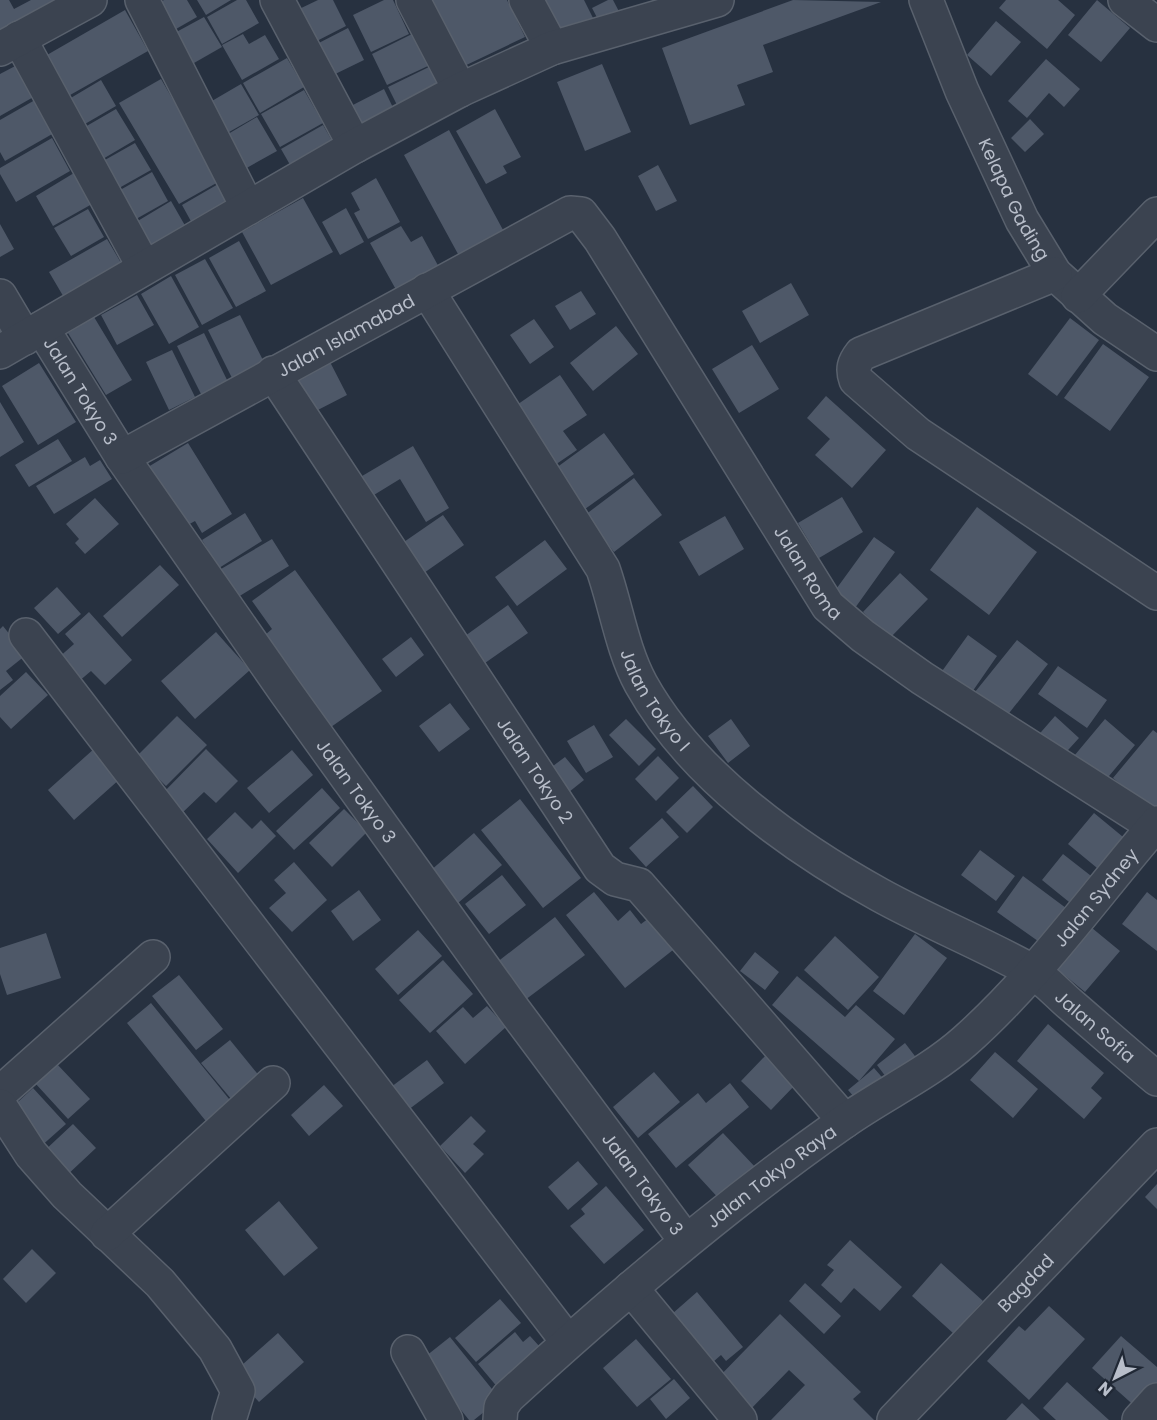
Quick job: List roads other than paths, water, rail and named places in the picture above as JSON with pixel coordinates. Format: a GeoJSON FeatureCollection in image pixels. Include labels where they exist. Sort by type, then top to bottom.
{"type":"FeatureCollection","features":[{"type":"Feature","properties":{"kind":"street"},"geometry":{"type":"LineString","coordinates":[[90,0],[9,44],[144,267]]}},
{"type":"Feature","properties":{"kind":"street"},"geometry":{"type":"LineString","coordinates":[[142,0],[248,208]]}},
{"type":"Feature","properties":{"kind":"street"},"geometry":{"type":"LineString","coordinates":[[277,0],[355,146]]}},
{"type":"Feature","properties":{"kind":"street"},"geometry":{"type":"LineString","coordinates":[[413,0],[460,90]]}},
{"type":"Feature","properties":{"kind":"street"},"geometry":{"type":"LineString","coordinates":[[526,0],[552,48]]}},
{"type":"Feature","properties":{"kind":"street"},"geometry":{"type":"LineString","coordinates":[[22,339],[355,146],[460,90],[552,48],[669,6],[717,0]]}},
{"type":"Feature","properties":{"kind":"street","name":"Kelapa Gading"},"geometry":{"type":"LineString","coordinates":[[926,0],[962,91],[1017,209],[1054,274],[1120,330],[1157,354]]}},
{"type":"Feature","properties":{"kind":"street"},"geometry":{"type":"LineString","coordinates":[[1125,0],[1157,25]]}},
{"type":"Feature","properties":{"kind":"street","name":"Jalan Islamabad"},"geometry":{"type":"LineString","coordinates":[[122,457],[570,213]]}},
{"type":"Feature","properties":{"kind":"street","name":"Jalan Roma"},"geometry":{"type":"LineString","coordinates":[[570,213],[581,214],[589,221],[828,606],[863,636],[922,678],[1156,826]]}},
{"type":"Feature","properties":{"kind":"street"},"geometry":{"type":"LineString","coordinates":[[1078,296],[1157,214]]}},
{"type":"Feature","properties":{"kind":"street"},"geometry":{"type":"LineString","coordinates":[[1054,274],[861,354],[855,362],[853,372],[856,380],[918,434],[1157,593]]}},
{"type":"Feature","properties":{"kind":"street","name":"Jalan Tokyo I"},"geometry":{"type":"LineString","coordinates":[[427,290],[603,568],[616,607],[621,633],[640,682],[657,710],[682,742],[738,799],[793,839],[879,895],[1032,972]]}},
{"type":"Feature","properties":{"kind":"street","name":"Jalan Tokyo 3"},"geometry":{"type":"LineString","coordinates":[[0,296],[22,339],[122,457],[285,691],[507,1001],[686,1241]]}},
{"type":"Feature","properties":{"kind":"street","name":"Jalan Tokyo 2"},"geometry":{"type":"LineString","coordinates":[[273,373],[600,868],[615,879],[639,885],[845,1120]]}},
{"type":"Feature","properties":{"kind":"street"},"geometry":{"type":"LineString","coordinates":[[26,635],[568,1342]]}},
{"type":"Feature","properties":{"kind":"street","name":"Jalan Sydney"},"geometry":{"type":"LineString","coordinates":[[1032,972],[1156,826]]}},
{"type":"Feature","properties":{"kind":"street"},"geometry":{"type":"LineString","coordinates":[[0,1093],[153,957]]}},
{"type":"Feature","properties":{"kind":"street","name":"Jalan Sofia"},"geometry":{"type":"LineString","coordinates":[[1032,972],[1157,1079]]}},
{"type":"Feature","properties":{"kind":"street","name":"Jalan Tokyo Raya"},"geometry":{"type":"LineString","coordinates":[[497,1419],[508,1397],[568,1342],[686,1241],[845,1120],[937,1065],[982,1025],[1032,972]]}},
{"type":"Feature","properties":{"kind":"street"},"geometry":{"type":"LineString","coordinates":[[107,1234],[273,1083]]}},
{"type":"Feature","properties":{"kind":"street"},"geometry":{"type":"LineString","coordinates":[[0,1106],[31,1154],[67,1195],[160,1282],[215,1348],[238,1391],[230,1420]]}},
{"type":"Feature","properties":{"kind":"street","name":"Bagdad"},"geometry":{"type":"LineString","coordinates":[[894,1420],[1157,1145]]}},
{"type":"Feature","properties":{"kind":"street"},"geometry":{"type":"LineString","coordinates":[[631,1288],[740,1420]]}},
{"type":"Feature","properties":{"kind":"street"},"geometry":{"type":"LineString","coordinates":[[408,1352],[446,1420]]}},
{"type":"Feature","properties":{"kind":"street"},"geometry":{"type":"LineString","coordinates":[[1139,1420],[1157,1400]]}}]}
